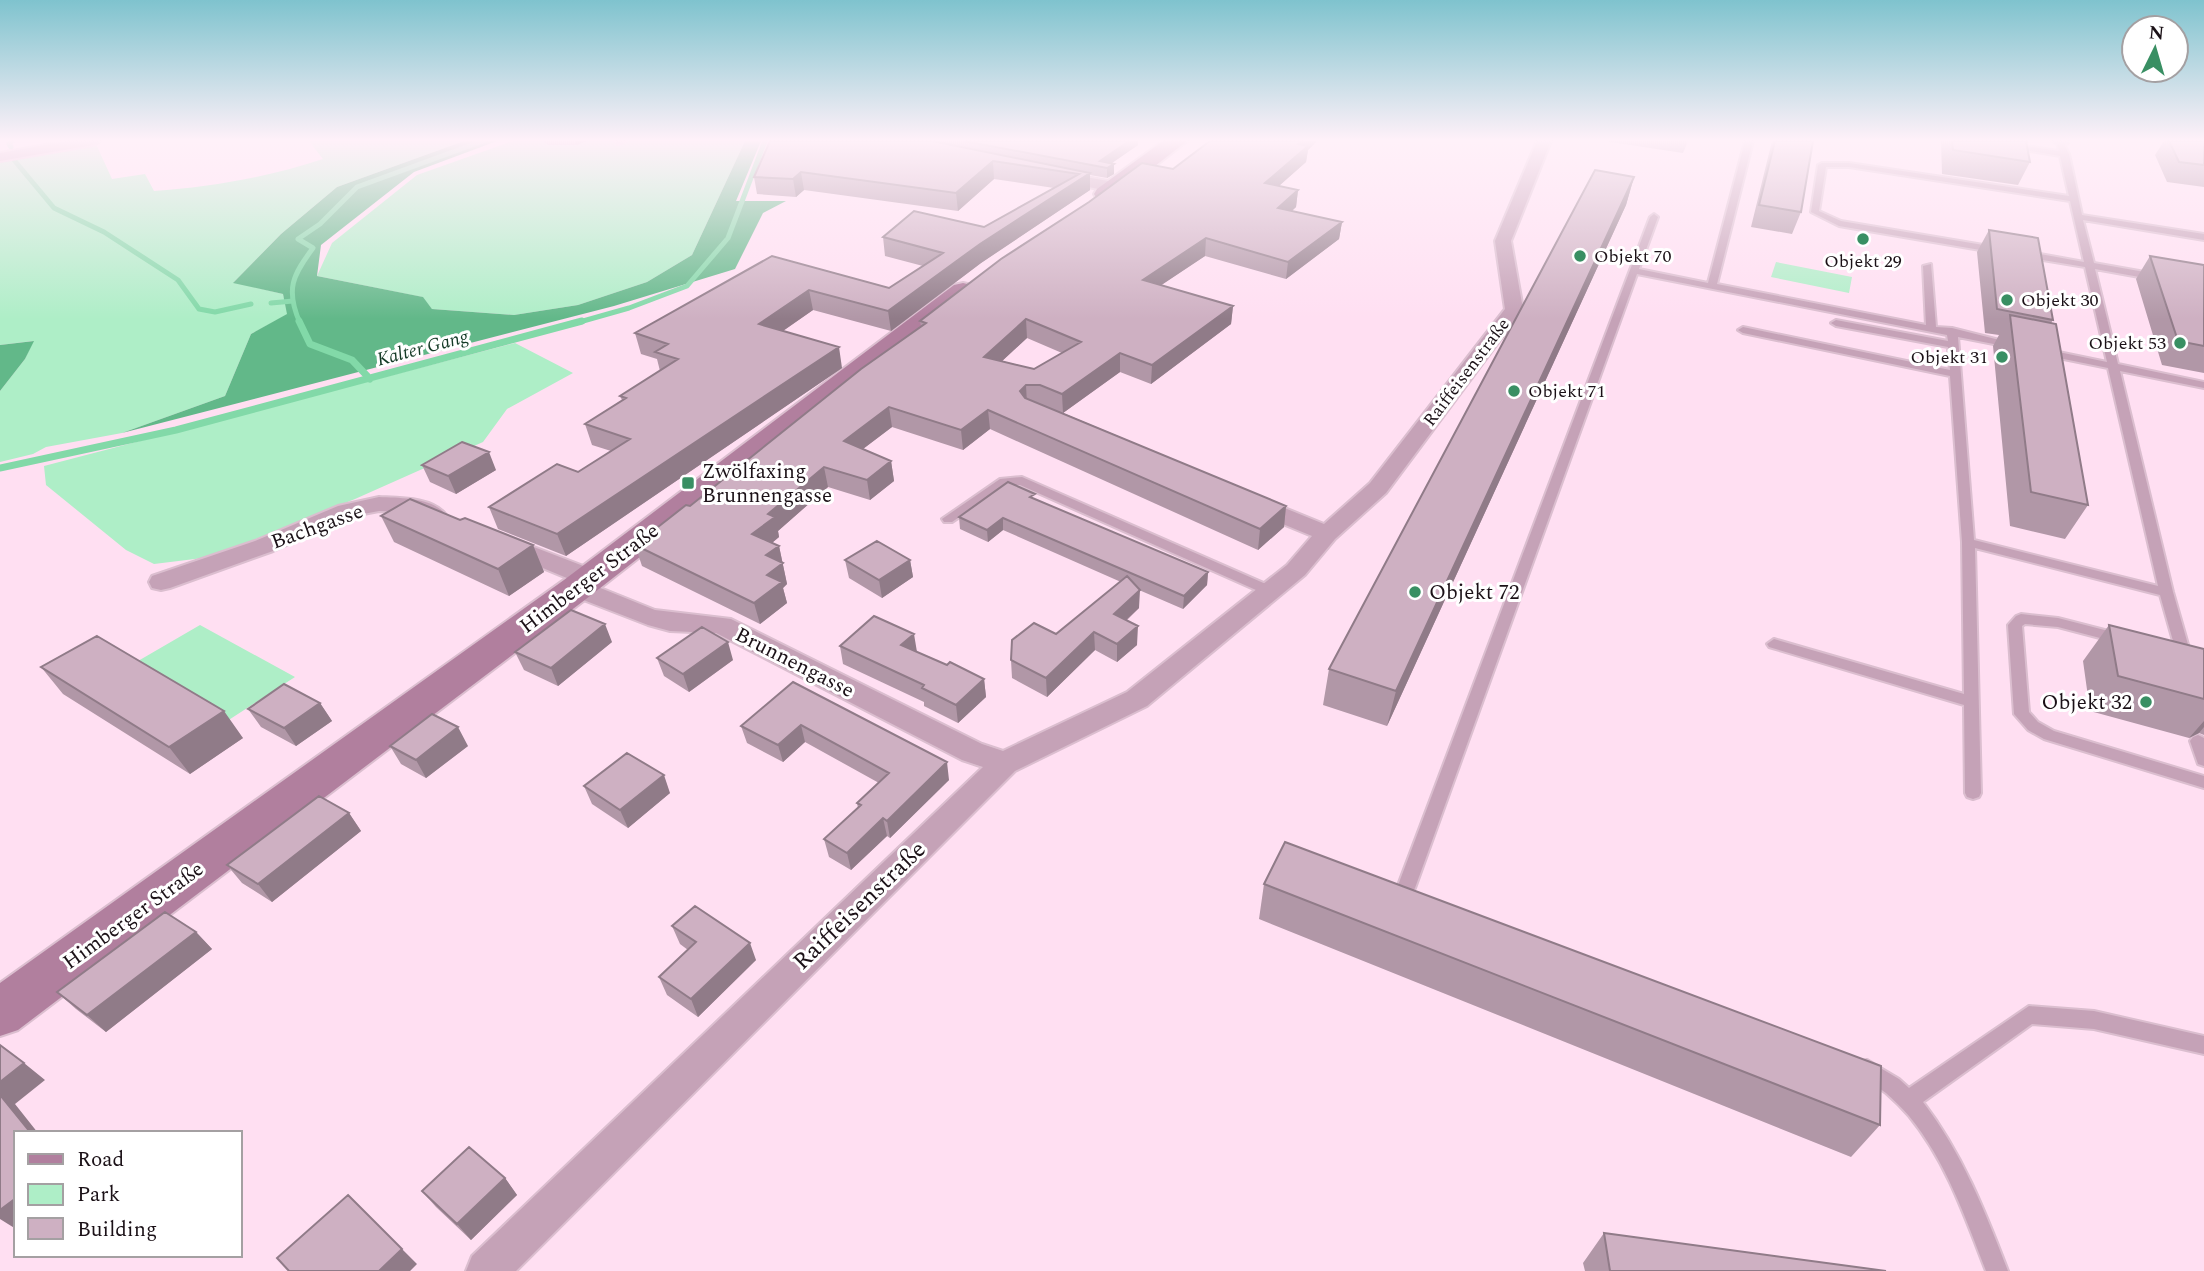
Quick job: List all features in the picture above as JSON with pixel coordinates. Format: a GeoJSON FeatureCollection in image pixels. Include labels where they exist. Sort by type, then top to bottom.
{"type":"FeatureCollection","features":[{"type":"Feature","properties":{"kind":"main road"},"geometry":{"type":"LineString","coordinates":[[1080,212],[1096,200]]}},
{"type":"Feature","properties":{"kind":"main road","name":"Himberger Straße"},"geometry":{"type":"LineString","coordinates":[[0,1013],[583,583],[992,270]]}},
{"type":"Feature","properties":{"kind":"street","name":"Raiffeisenstraße"},"geometry":{"type":"LineString","coordinates":[[487,1271],[774,987],[1005,764],[1137,699],[1296,570],[1327,534],[1378,488],[1514,309],[1503,242],[1520,200]]}},
{"type":"Feature","properties":{"kind":"street"},"geometry":{"type":"LineString","coordinates":[[1230,493],[1327,534]]}},
{"type":"Feature","properties":{"kind":"street","name":"Bachgasse"},"geometry":{"type":"LineString","coordinates":[[161,582],[264,546],[346,511],[379,505],[409,505],[459,525]]}},
{"type":"Feature","properties":{"kind":"street"},"geometry":{"type":"LineString","coordinates":[[484,535],[583,583]]}},
{"type":"Feature","properties":{"kind":"street","name":"Brunnengasse"},"geometry":{"type":"LineString","coordinates":[[583,583],[648,617],[670,622],[692,621],[722,625],[972,752],[1005,764]]}},
{"type":"Feature","properties":{"kind":"lane"},"geometry":{"type":"LineString","coordinates":[[1712,286],[1734,200]]}},
{"type":"Feature","properties":{"kind":"lane"},"geometry":{"type":"LineString","coordinates":[[1817,200],[1815,212],[1839,223],[2170,279]]}},
{"type":"Feature","properties":{"kind":"lane"},"geometry":{"type":"LineString","coordinates":[[2073,200],[2179,655],[2187,677]]}},
{"type":"Feature","properties":{"kind":"lane"},"geometry":{"type":"LineString","coordinates":[[1406,888],[1654,217]]}},
{"type":"Feature","properties":{"kind":"lane"},"geometry":{"type":"LineString","coordinates":[[2078,217],[2204,237]]}},
{"type":"Feature","properties":{"kind":"lane"},"geometry":{"type":"LineString","coordinates":[[1928,266],[1931,327]]}},
{"type":"Feature","properties":{"kind":"lane"},"geometry":{"type":"LineString","coordinates":[[1634,271],[1931,327],[1952,338]]}},
{"type":"Feature","properties":{"kind":"lane"},"geometry":{"type":"LineString","coordinates":[[1836,323],[2019,346]]}},
{"type":"Feature","properties":{"kind":"lane"},"geometry":{"type":"LineString","coordinates":[[1743,330],[1955,374]]}},
{"type":"Feature","properties":{"kind":"lane"},"geometry":{"type":"LineString","coordinates":[[1952,338],[1968,542],[1973,793]]}},
{"type":"Feature","properties":{"kind":"lane"},"geometry":{"type":"LineString","coordinates":[[2032,349],[2204,385]]}},
{"type":"Feature","properties":{"kind":"lane"},"geometry":{"type":"LineString","coordinates":[[948,519],[1004,482],[1022,481],[1270,591]]}},
{"type":"Feature","properties":{"kind":"lane"},"geometry":{"type":"LineString","coordinates":[[1968,542],[2166,592]]}},
{"type":"Feature","properties":{"kind":"lane"},"geometry":{"type":"LineString","coordinates":[[2133,642],[2068,624],[2039,619],[2021,620],[2015,625],[2022,714],[2033,726],[2049,735],[2204,782]]}},
{"type":"Feature","properties":{"kind":"lane"},"geometry":{"type":"LineString","coordinates":[[1774,644],[1972,702]]}},
{"type":"Feature","properties":{"kind":"lane"},"geometry":{"type":"LineString","coordinates":[[2179,655],[2204,662]]}},
{"type":"Feature","properties":{"kind":"lane"},"geometry":{"type":"LineString","coordinates":[[2198,741],[2204,760]]}},
{"type":"Feature","properties":{"kind":"lane"},"geometry":{"type":"LineString","coordinates":[[1907,1101],[2029,1015],[2094,1020],[2204,1045]]}},
{"type":"Feature","properties":{"kind":"lane"},"geometry":{"type":"LineString","coordinates":[[1853,1063],[1875,1073],[1907,1101],[1941,1141],[1965,1191],[1997,1271]]}},
{"type":"Feature","properties":{"kind":"green space"},"geometry":{"type":"Polygon","coordinates":[[[0,200],[321,200],[281,234],[234,282],[283,294],[288,314],[251,334],[225,396],[122,433],[46,447],[33,454],[0,462],[0,391],[25,359],[33,341],[0,345],[0,200]]]}},
{"type":"Feature","properties":{"kind":"green space"},"geometry":{"type":"Polygon","coordinates":[[[321,200],[378,200],[321,245],[317,276],[423,297],[432,309],[514,315],[578,305],[647,282],[692,255],[717,200],[786,201],[763,213],[735,269],[614,306],[122,433],[225,396],[251,334],[287,314],[283,294],[233,283],[281,234],[321,200]]]}},
{"type":"Feature","properties":{"kind":"green space"},"geometry":{"type":"Polygon","coordinates":[[[385,200],[717,200],[692,255],[647,282],[578,305],[514,315],[432,309],[422,297],[317,276],[332,243],[385,200]]]}},
{"type":"Feature","properties":{"kind":"green space"},"geometry":{"type":"Polygon","coordinates":[[[1776,262],[1852,277],[1849,293],[1771,277],[1776,262]]]}},
{"type":"Feature","properties":{"kind":"green space"},"geometry":{"type":"Polygon","coordinates":[[[34,341],[25,359],[0,391],[0,345],[34,341]]]}},
{"type":"Feature","properties":{"kind":"green space"},"geometry":{"type":"Polygon","coordinates":[[[515,343],[573,373],[507,409],[483,442],[355,499],[211,557],[154,564],[126,550],[46,485],[44,466],[515,343]]]}},
{"type":"Feature","properties":{"kind":"green space"},"geometry":{"type":"Polygon","coordinates":[[[200,625],[295,677],[221,725],[126,668],[200,625]]]}},
{"type":"Feature","properties":{"kind":"building"},"geometry":{"type":"Polygon","coordinates":[[[1032,200],[1048,200],[980,244],[888,311],[809,290],[759,324],[839,347],[557,534],[489,507],[557,464],[578,472],[630,439],[585,424],[626,398],[620,396],[678,359],[655,352],[668,344],[635,333],[772,256],[889,288],[943,253],[883,237],[914,211],[984,227],[1032,200]]]}},
{"type":"Feature","properties":{"kind":"building"},"geometry":{"type":"Polygon","coordinates":[[[1287,200],[1278,208],[1342,222],[1288,262],[1206,238],[1143,280],[1233,306],[1152,365],[1120,353],[1062,394],[1040,385],[1026,385],[1020,391],[1025,398],[1286,506],[1260,529],[988,410],[961,430],[889,407],[844,441],[891,461],[867,480],[824,467],[768,514],[775,517],[752,534],[779,546],[766,555],[783,563],[767,575],[782,582],[754,603],[635,545],[686,505],[690,506],[861,369],[926,323],[920,321],[1001,259],[1089,202],[1287,200]],[[1026,319],[984,357],[1034,369],[1081,342],[1026,319]]]}},
{"type":"Feature","properties":{"kind":"building"},"geometry":{"type":"Polygon","coordinates":[[[1579,200],[1623,200],[1396,691],[1329,669],[1579,200]]]}},
{"type":"Feature","properties":{"kind":"building"},"geometry":{"type":"Polygon","coordinates":[[[1760,200],[1803,200],[1801,212],[1759,205],[1760,200]]]}},
{"type":"Feature","properties":{"kind":"building"},"geometry":{"type":"Polygon","coordinates":[[[1989,230],[2038,238],[2053,320],[1997,309],[1989,230]]]}},
{"type":"Feature","properties":{"kind":"building"},"geometry":{"type":"Polygon","coordinates":[[[2150,256],[2204,265],[2204,346],[2178,341],[2150,256]]]}},
{"type":"Feature","properties":{"kind":"building"},"geometry":{"type":"Polygon","coordinates":[[[2010,315],[2056,324],[2088,505],[2031,492],[2010,315]]]}},
{"type":"Feature","properties":{"kind":"building"},"geometry":{"type":"Polygon","coordinates":[[[462,442],[489,452],[448,476],[422,465],[462,442]]]}},
{"type":"Feature","properties":{"kind":"building"},"geometry":{"type":"Polygon","coordinates":[[[1008,482],[1035,494],[1030,497],[1208,572],[1184,596],[1003,518],[987,530],[959,517],[1008,482]]]}},
{"type":"Feature","properties":{"kind":"building"},"geometry":{"type":"Polygon","coordinates":[[[410,499],[460,520],[465,518],[533,545],[498,569],[381,516],[410,499]]]}},
{"type":"Feature","properties":{"kind":"building"},"geometry":{"type":"Polygon","coordinates":[[[877,541],[910,560],[879,580],[845,560],[877,541]]]}},
{"type":"Feature","properties":{"kind":"building"},"geometry":{"type":"Polygon","coordinates":[[[1127,576],[1140,590],[1114,614],[1138,626],[1117,644],[1094,632],[1046,678],[1011,660],[1012,640],[1034,623],[1056,634],[1127,576]]]}},
{"type":"Feature","properties":{"kind":"building"},"geometry":{"type":"Polygon","coordinates":[[[571,610],[605,624],[551,668],[515,652],[571,610]]]}},
{"type":"Feature","properties":{"kind":"building"},"geometry":{"type":"Polygon","coordinates":[[[874,616],[914,634],[901,645],[947,665],[950,662],[984,679],[956,705],[922,688],[924,685],[840,646],[874,616]]]}},
{"type":"Feature","properties":{"kind":"building"},"geometry":{"type":"Polygon","coordinates":[[[2109,625],[2204,649],[2204,699],[2118,676],[2109,625]]]}},
{"type":"Feature","properties":{"kind":"building"},"geometry":{"type":"Polygon","coordinates":[[[702,627],[728,642],[683,674],[657,658],[702,627]]]}},
{"type":"Feature","properties":{"kind":"building"},"geometry":{"type":"Polygon","coordinates":[[[97,636],[224,711],[169,747],[41,667],[97,636]]]}},
{"type":"Feature","properties":{"kind":"building"},"geometry":{"type":"Polygon","coordinates":[[[793,682],[947,762],[887,821],[883,818],[847,853],[824,839],[861,805],[857,803],[889,773],[801,725],[778,745],[741,726],[793,682]]]}},
{"type":"Feature","properties":{"kind":"building"},"geometry":{"type":"Polygon","coordinates":[[[284,684],[320,703],[284,728],[248,709],[284,684]]]}},
{"type":"Feature","properties":{"kind":"building"},"geometry":{"type":"Polygon","coordinates":[[[432,714],[458,727],[416,760],[390,746],[432,714]]]}},
{"type":"Feature","properties":{"kind":"building"},"geometry":{"type":"Polygon","coordinates":[[[627,753],[664,775],[620,810],[584,786],[627,753]]]}},
{"type":"Feature","properties":{"kind":"building"},"geometry":{"type":"Polygon","coordinates":[[[319,796],[349,813],[258,884],[227,865],[319,796]]]}},
{"type":"Feature","properties":{"kind":"building"},"geometry":{"type":"Polygon","coordinates":[[[1285,842],[1881,1066],[1880,1125],[1264,884],[1285,842]]]}},
{"type":"Feature","properties":{"kind":"building"},"geometry":{"type":"Polygon","coordinates":[[[695,906],[750,943],[691,999],[659,977],[696,942],[672,926],[695,906]]]}},
{"type":"Feature","properties":{"kind":"building"},"geometry":{"type":"Polygon","coordinates":[[[165,912],[196,932],[87,1015],[57,992],[165,912]]]}},
{"type":"Feature","properties":{"kind":"building"},"geometry":{"type":"Polygon","coordinates":[[[0,1045],[24,1063],[0,1082],[0,1045]]]}},
{"type":"Feature","properties":{"kind":"building"},"geometry":{"type":"Polygon","coordinates":[[[0,1095],[29,1131],[14,1131],[14,1200],[0,1210],[0,1095]]]}},
{"type":"Feature","properties":{"kind":"building"},"geometry":{"type":"Polygon","coordinates":[[[469,1147],[505,1178],[457,1224],[422,1191],[469,1147]]]}},
{"type":"Feature","properties":{"kind":"building"},"geometry":{"type":"Polygon","coordinates":[[[348,1195],[402,1249],[379,1271],[289,1271],[277,1258],[348,1195]]]}},
{"type":"Feature","properties":{"kind":"building"},"geometry":{"type":"Polygon","coordinates":[[[1604,1233],[1886,1271],[1610,1271],[1604,1233]]]}},
{"type":"Feature","properties":{"kind":"waterway"},"geometry":{"type":"LineString","coordinates":[[48,200],[54,208],[104,232],[178,280],[199,309],[215,312],[251,304]]}},
{"type":"Feature","properties":{"kind":"waterway"},"geometry":{"type":"LineString","coordinates":[[293,301],[292,291],[296,275],[313,248],[298,239],[320,224],[344,200]]}},
{"type":"Feature","properties":{"kind":"waterway","name":"Kalter Gang"},"geometry":{"type":"LineString","coordinates":[[576,323],[629,308],[687,286],[728,238],[742,200]]}},
{"type":"Feature","properties":{"kind":"waterway"},"geometry":{"type":"LineString","coordinates":[[271,303],[293,301]]}},
{"type":"Feature","properties":{"kind":"waterway"},"geometry":{"type":"LineString","coordinates":[[293,301],[300,323]]}},
{"type":"Feature","properties":{"kind":"waterway"},"geometry":{"type":"LineString","coordinates":[[299,321],[310,344],[352,360],[369,378]]}},
{"type":"Feature","properties":{"kind":"waterway","name":"Kalter Gang"},"geometry":{"type":"LineString","coordinates":[[369,378],[582,321]]}},
{"type":"Feature","properties":{"kind":"waterway","name":"Kalter Gang"},"geometry":{"type":"LineString","coordinates":[[0,468],[176,430],[369,378]]}},
{"type":"Feature","properties":{"kind":"place","name":"Objekt 29"},"geometry":{"type":"Point","coordinates":[1863,239]}},
{"type":"Feature","properties":{"kind":"place","name":"Objekt 70"},"geometry":{"type":"Point","coordinates":[1580,256]}},
{"type":"Feature","properties":{"kind":"place","name":"Objekt 30"},"geometry":{"type":"Point","coordinates":[2007,300]}},
{"type":"Feature","properties":{"kind":"place","name":"Objekt 53"},"geometry":{"type":"Point","coordinates":[2180,343]}},
{"type":"Feature","properties":{"kind":"place","name":"Objekt 31"},"geometry":{"type":"Point","coordinates":[2002,357]}},
{"type":"Feature","properties":{"kind":"place","name":"Objekt 71"},"geometry":{"type":"Point","coordinates":[1514,391]}},
{"type":"Feature","properties":{"kind":"place","name":"Zwölfaxing Brunnengasse"},"geometry":{"type":"Point","coordinates":[688,483]}},
{"type":"Feature","properties":{"kind":"place","name":"Objekt 72"},"geometry":{"type":"Point","coordinates":[1415,592]}},
{"type":"Feature","properties":{"kind":"place","name":"Objekt 32"},"geometry":{"type":"Point","coordinates":[2146,702]}}]}
